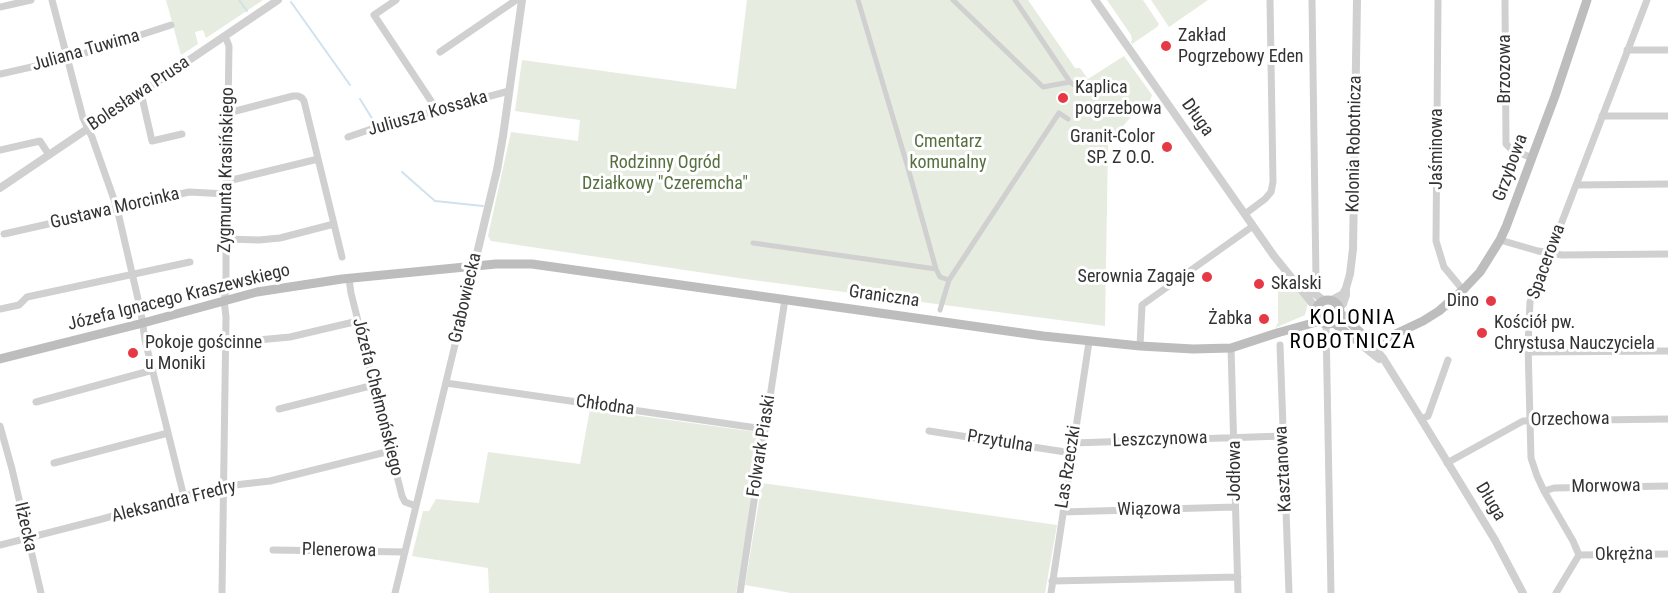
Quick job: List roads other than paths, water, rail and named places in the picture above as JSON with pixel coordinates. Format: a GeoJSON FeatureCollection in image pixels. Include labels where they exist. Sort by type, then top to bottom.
{"type":"FeatureCollection","features":[{"type":"Feature","properties":{"kind":"main road","name":"Grzybowa"},"geometry":{"type":"LineString","coordinates":[[1363,339],[1385,339],[1423,321],[1444,307],[1480,272],[1500,240],[1532,158],[1587,0]]}},
{"type":"Feature","properties":{"kind":"main road","name":"Graniczna"},"geometry":{"type":"LineString","coordinates":[[474,266],[532,264],[1089,342],[1193,349],[1231,348],[1287,330],[1324,313]]}},
{"type":"Feature","properties":{"kind":"main road","name":"Józefa Ignacego Kraszewskiego"},"geometry":{"type":"LineString","coordinates":[[0,359],[224,300],[300,284],[474,266]]}},
{"type":"Feature","properties":{"kind":"main road"},"geometry":{"type":"LineString","coordinates":[[1324,313],[1338,319],[1340,310]]}},
{"type":"Feature","properties":{"kind":"main road","name":"Długa"},"geometry":{"type":"LineString","coordinates":[[1324,313],[1340,310],[1363,339]]}},
{"type":"Feature","properties":{"kind":"main road","name":"Długa"},"geometry":{"type":"LineString","coordinates":[[1324,313],[1363,339]]}},
{"type":"Feature","properties":{"kind":"main road","name":"Grzybowa"},"geometry":{"type":"LineString","coordinates":[[1363,339],[1423,321]]}},
{"type":"Feature","properties":{"kind":"street"},"geometry":{"type":"LineString","coordinates":[[0,7],[31,0]]}},
{"type":"Feature","properties":{"kind":"street"},"geometry":{"type":"LineString","coordinates":[[52,0],[83,118],[117,208],[145,340],[184,497]]}},
{"type":"Feature","properties":{"kind":"street","name":"Bolesława Prusa"},"geometry":{"type":"LineString","coordinates":[[0,188],[278,0]]}},
{"type":"Feature","properties":{"kind":"street"},"geometry":{"type":"LineString","coordinates":[[396,0],[374,15],[437,110]]}},
{"type":"Feature","properties":{"kind":"street"},"geometry":{"type":"LineString","coordinates":[[440,52],[516,0],[522,0]]}},
{"type":"Feature","properties":{"kind":"street","name":"Grabowiecka"},"geometry":{"type":"LineString","coordinates":[[395,593],[497,170],[522,0]]}},
{"type":"Feature","properties":{"kind":"street"},"geometry":{"type":"LineString","coordinates":[[858,0],[936,268],[940,277],[949,280]]}},
{"type":"Feature","properties":{"kind":"street"},"geometry":{"type":"LineString","coordinates":[[953,0],[1043,87],[1070,81]]}},
{"type":"Feature","properties":{"kind":"street"},"geometry":{"type":"LineString","coordinates":[[1015,0],[1070,81],[1077,87]]}},
{"type":"Feature","properties":{"kind":"street","name":"Długa"},"geometry":{"type":"LineString","coordinates":[[1095,0],[1282,267],[1324,313]]}},
{"type":"Feature","properties":{"kind":"street"},"geometry":{"type":"LineString","coordinates":[[1245,214],[1265,200],[1271,192],[1273,182],[1270,0]]}},
{"type":"Feature","properties":{"kind":"street"},"geometry":{"type":"LineString","coordinates":[[1312,0],[1316,279]]}},
{"type":"Feature","properties":{"kind":"street","name":"Kolonia Robotnicza"},"geometry":{"type":"LineString","coordinates":[[1340,310],[1346,295],[1353,249],[1357,0]]}},
{"type":"Feature","properties":{"kind":"street","name":"Jaśminowa"},"geometry":{"type":"LineString","coordinates":[[1438,0],[1436,241],[1444,267],[1463,290]]}},
{"type":"Feature","properties":{"kind":"street","name":"Brzozowa"},"geometry":{"type":"LineString","coordinates":[[1505,0],[1506,144],[1511,149],[1532,158]]}},
{"type":"Feature","properties":{"kind":"street","name":"Spacerowa"},"geometry":{"type":"LineString","coordinates":[[1579,555],[1544,490],[1531,458],[1528,329],[1530,302],[1542,264],[1550,253],[1647,0]]}},
{"type":"Feature","properties":{"kind":"street","name":"Juliana Tuwima"},"geometry":{"type":"LineString","coordinates":[[0,74],[68,60],[171,25]]}},
{"type":"Feature","properties":{"kind":"street","name":"Zygmunta Krasińskiego"},"geometry":{"type":"LineString","coordinates":[[222,593],[229,46],[225,36]]}},
{"type":"Feature","properties":{"kind":"street"},"geometry":{"type":"LineString","coordinates":[[1627,50],[1668,50]]}},
{"type":"Feature","properties":{"kind":"street","name":"Juliusza Kossaka"},"geometry":{"type":"LineString","coordinates":[[348,137],[383,125],[509,91]]}},
{"type":"Feature","properties":{"kind":"street"},"geometry":{"type":"LineString","coordinates":[[141,93],[152,141],[182,134]]}},
{"type":"Feature","properties":{"kind":"street"},"geometry":{"type":"LineString","coordinates":[[228,113],[298,96],[304,101],[342,257]]}},
{"type":"Feature","properties":{"kind":"street"},"geometry":{"type":"LineString","coordinates":[[940,310],[949,280],[1059,113],[1068,119]]}},
{"type":"Feature","properties":{"kind":"street"},"geometry":{"type":"LineString","coordinates":[[1602,116],[1668,116]]}},
{"type":"Feature","properties":{"kind":"street"},"geometry":{"type":"LineString","coordinates":[[0,150],[40,141],[49,156]]}},
{"type":"Feature","properties":{"kind":"street"},"geometry":{"type":"LineString","coordinates":[[228,181],[318,159]]}},
{"type":"Feature","properties":{"kind":"street"},"geometry":{"type":"LineString","coordinates":[[1576,184],[1668,184]]}},
{"type":"Feature","properties":{"kind":"street","name":"Gustawa Morcinka"},"geometry":{"type":"LineString","coordinates":[[4,234],[189,192],[227,194]]}},
{"type":"Feature","properties":{"kind":"street"},"geometry":{"type":"LineString","coordinates":[[226,239],[280,238],[334,224]]}},
{"type":"Feature","properties":{"kind":"street"},"geometry":{"type":"LineString","coordinates":[[1140,346],[1142,305],[1253,226]]}},
{"type":"Feature","properties":{"kind":"street"},"geometry":{"type":"LineString","coordinates":[[1500,240],[1562,255],[1668,254]]}},
{"type":"Feature","properties":{"kind":"street"},"geometry":{"type":"LineString","coordinates":[[753,243],[936,268]]}},
{"type":"Feature","properties":{"kind":"street"},"geometry":{"type":"LineString","coordinates":[[0,309],[19,304],[27,297],[190,262]]}},
{"type":"Feature","properties":{"kind":"street","name":"Józefa Chełmońskiego"},"geometry":{"type":"LineString","coordinates":[[349,279],[402,496],[405,502],[416,506]]}},
{"type":"Feature","properties":{"kind":"street"},"geometry":{"type":"LineString","coordinates":[[1332,593],[1324,313],[1346,288]]}},
{"type":"Feature","properties":{"kind":"street","name":"Folwark Piaski"},"geometry":{"type":"LineString","coordinates":[[740,593],[784,299]]}},
{"type":"Feature","properties":{"kind":"street"},"geometry":{"type":"LineString","coordinates":[[225,346],[290,337],[358,321]]}},
{"type":"Feature","properties":{"kind":"street","name":"Długa"},"geometry":{"type":"LineString","coordinates":[[1363,339],[1381,356],[1389,368],[1495,540],[1523,593]]}},
{"type":"Feature","properties":{"kind":"street","name":"Długa"},"geometry":{"type":"LineString","coordinates":[[1363,339],[1389,368]]}},
{"type":"Feature","properties":{"kind":"street"},"geometry":{"type":"LineString","coordinates":[[1381,356],[1381,347],[1385,339]]}},
{"type":"Feature","properties":{"kind":"street","name":"Las Rzeczki"},"geometry":{"type":"LineString","coordinates":[[1051,593],[1089,342]]}},
{"type":"Feature","properties":{"kind":"street","name":"Kasztanowa"},"geometry":{"type":"LineString","coordinates":[[1280,345],[1289,593]]}},
{"type":"Feature","properties":{"kind":"street","name":"Jodłowa"},"geometry":{"type":"LineString","coordinates":[[1231,348],[1238,593]]}},
{"type":"Feature","properties":{"kind":"street"},"geometry":{"type":"LineString","coordinates":[[1529,352],[1668,351]]}},
{"type":"Feature","properties":{"kind":"street"},"geometry":{"type":"LineString","coordinates":[[1421,419],[1428,416],[1448,360]]}},
{"type":"Feature","properties":{"kind":"street"},"geometry":{"type":"LineString","coordinates":[[36,402],[153,370]]}},
{"type":"Feature","properties":{"kind":"street","name":"Chłodna"},"geometry":{"type":"LineString","coordinates":[[446,383],[764,429]]}},
{"type":"Feature","properties":{"kind":"street"},"geometry":{"type":"LineString","coordinates":[[279,409],[374,385]]}},
{"type":"Feature","properties":{"kind":"street","name":"Orzechowa"},"geometry":{"type":"LineString","coordinates":[[1448,463],[1516,424],[1529,420],[1668,419]]}},
{"type":"Feature","properties":{"kind":"street","name":"Iłżecka"},"geometry":{"type":"LineString","coordinates":[[0,426],[41,593]]}},
{"type":"Feature","properties":{"kind":"street","name":"Przytulna"},"geometry":{"type":"LineString","coordinates":[[929,431],[1072,453]]}},
{"type":"Feature","properties":{"kind":"street"},"geometry":{"type":"LineString","coordinates":[[54,463],[168,434]]}},
{"type":"Feature","properties":{"kind":"street","name":"Leszczynowa"},"geometry":{"type":"LineString","coordinates":[[1073,443],[1283,436]]}},
{"type":"Feature","properties":{"kind":"street","name":"Aleksandra Fredry"},"geometry":{"type":"LineString","coordinates":[[0,545],[223,486],[270,481],[390,451]]}},
{"type":"Feature","properties":{"kind":"street","name":"Morwowa"},"geometry":{"type":"LineString","coordinates":[[1544,490],[1668,486]]}},
{"type":"Feature","properties":{"kind":"street","name":"Wiązowa"},"geometry":{"type":"LineString","coordinates":[[1062,512],[1235,507]]}},
{"type":"Feature","properties":{"kind":"street","name":"Plenerowa"},"geometry":{"type":"LineString","coordinates":[[273,550],[405,552]]}},
{"type":"Feature","properties":{"kind":"street","name":"Okrężna"},"geometry":{"type":"LineString","coordinates":[[1579,555],[1668,554]]}},
{"type":"Feature","properties":{"kind":"street"},"geometry":{"type":"LineString","coordinates":[[1556,593],[1579,555]]}},
{"type":"Feature","properties":{"kind":"street"},"geometry":{"type":"LineString","coordinates":[[1052,581],[1238,577]]}},
{"type":"Feature","properties":{"kind":"waterway"},"geometry":{"type":"LineString","coordinates":[[239,0],[247,11]]}},
{"type":"Feature","properties":{"kind":"waterway"},"geometry":{"type":"LineString","coordinates":[[291,2],[350,85]]}},
{"type":"Feature","properties":{"kind":"waterway"},"geometry":{"type":"LineString","coordinates":[[360,99],[373,120]]}},
{"type":"Feature","properties":{"kind":"waterway"},"geometry":{"type":"LineString","coordinates":[[402,172],[435,201],[483,206]]}},
{"type":"Feature","properties":{"kind":"place","name":"Zakład Pogrzebowy Eden"},"geometry":{"type":"Point","coordinates":[1166,46]}},
{"type":"Feature","properties":{"kind":"place","name":"Kaplica pogrzebowa"},"geometry":{"type":"Point","coordinates":[1063,98]}},
{"type":"Feature","properties":{"kind":"place","name":"Granit-Color SP. Z O.O."},"geometry":{"type":"Point","coordinates":[1167,147]}},
{"type":"Feature","properties":{"kind":"place","name":"Serownia Zagaje"},"geometry":{"type":"Point","coordinates":[1207,277]}},
{"type":"Feature","properties":{"kind":"place","name":"Skalski"},"geometry":{"type":"Point","coordinates":[1259,284]}},
{"type":"Feature","properties":{"kind":"place","name":"Dino"},"geometry":{"type":"Point","coordinates":[1491,301]}},
{"type":"Feature","properties":{"kind":"place","name":"Żabka"},"geometry":{"type":"Point","coordinates":[1264,319]}},
{"type":"Feature","properties":{"kind":"place","name":"Kościół pw. Chrystusa Nauczyciela"},"geometry":{"type":"Point","coordinates":[1482,333]}},
{"type":"Feature","properties":{"kind":"place","name":"Pokoje gościnne u Moniki"},"geometry":{"type":"Point","coordinates":[133,353]}},
{"type":"Feature","properties":{"kind":"district","name":"KOLONIA ROBOTNICZA"},"geometry":{"type":"Point","coordinates":[1353,331]}},
{"type":"Feature","properties":{"kind":"park label","name":"Cmentarz komunalny"},"geometry":{"type":"Point","coordinates":[948,152]}},
{"type":"Feature","properties":{"kind":"park label","name":"Rodzinny Ogród Działkowy \"Czeremcha\""},"geometry":{"type":"Point","coordinates":[665,174]}}]}
